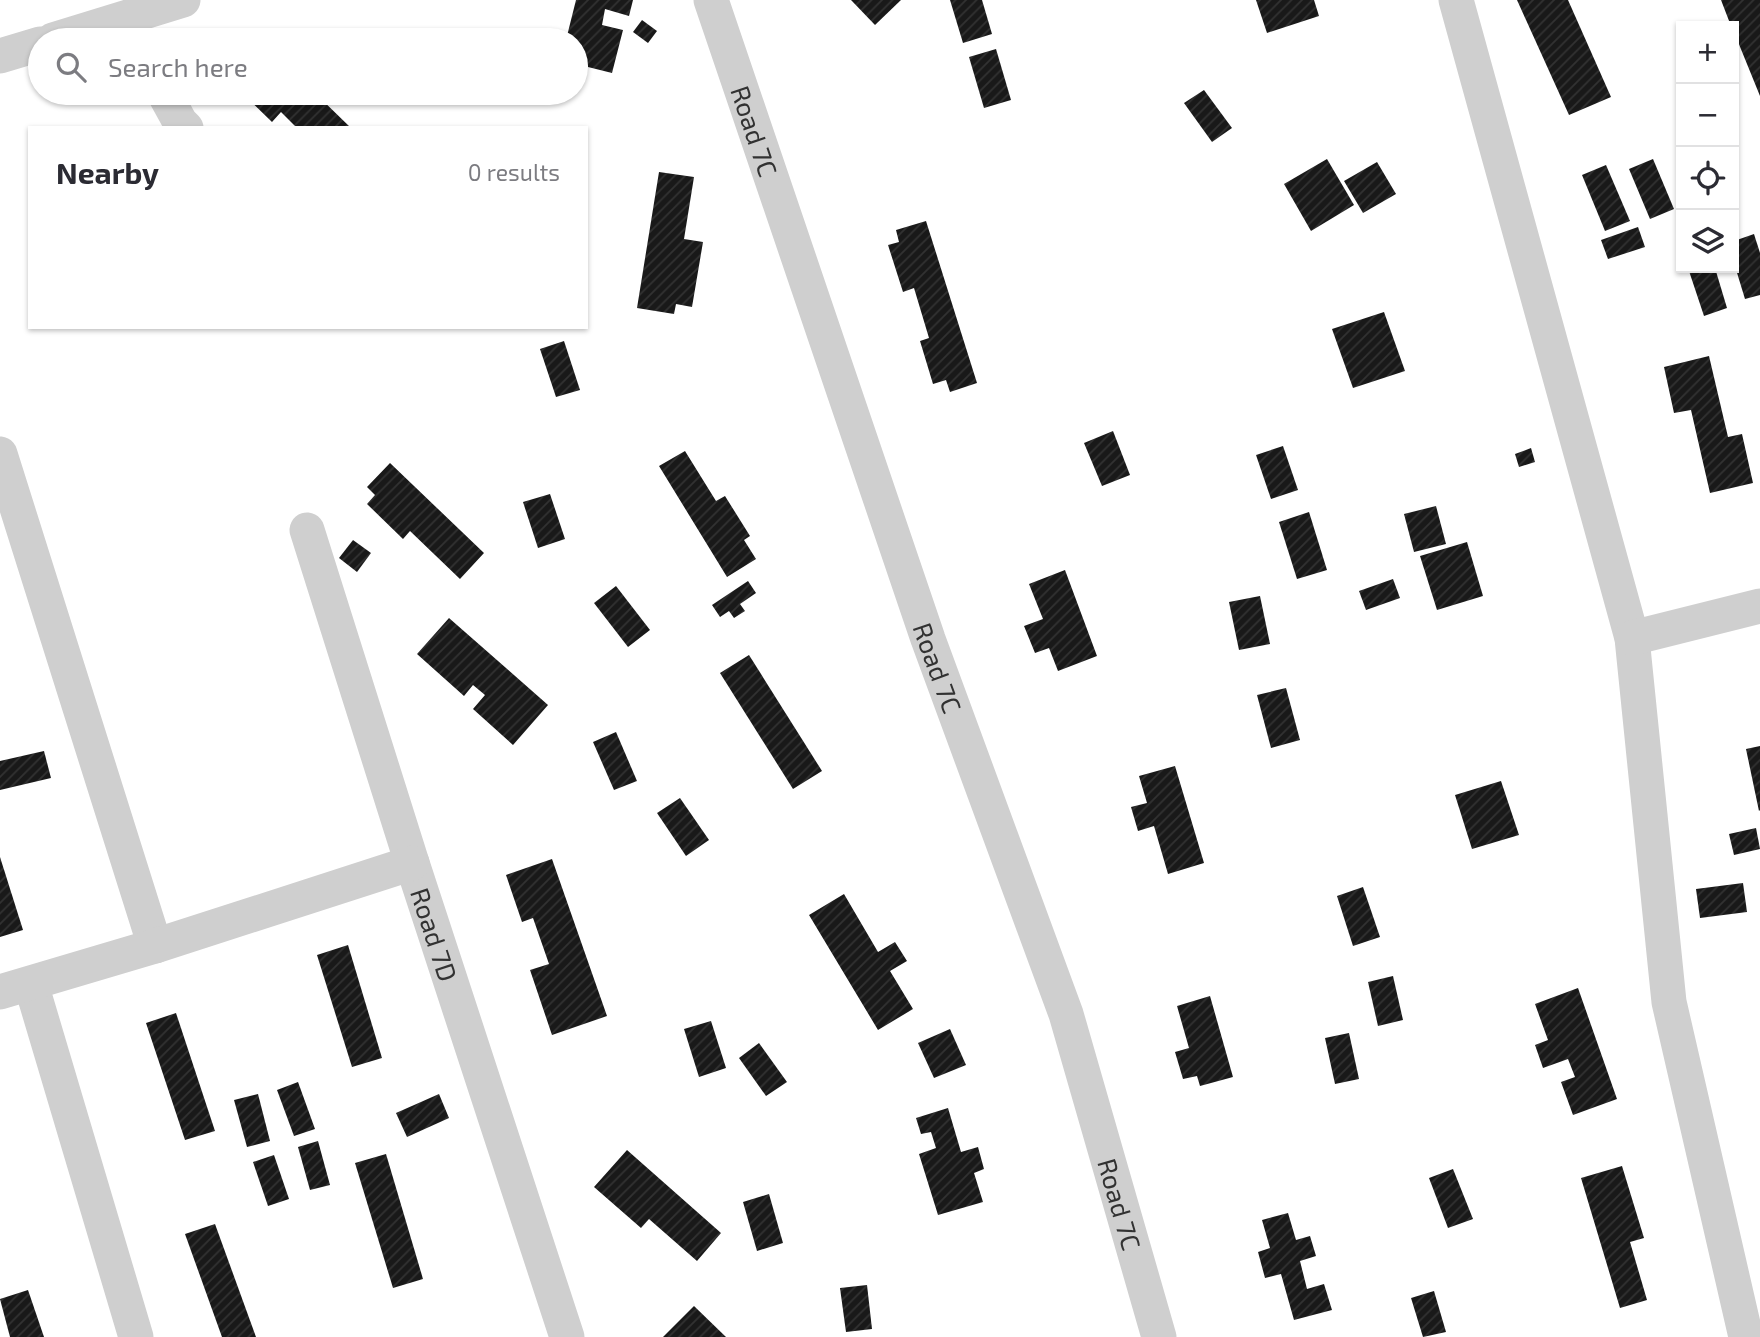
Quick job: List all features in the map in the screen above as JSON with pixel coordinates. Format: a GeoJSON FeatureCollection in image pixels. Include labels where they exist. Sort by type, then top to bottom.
{"type":"FeatureCollection","features":[{"type":"Feature","properties":{"kind":"street"},"geometry":{"type":"LineString","coordinates":[[134,28],[183,0]]}},
{"type":"Feature","properties":{"kind":"street","name":"Road 7C"},"geometry":{"type":"LineString","coordinates":[[712,0],[928,639],[1066,1014],[1159,1337]]}},
{"type":"Feature","properties":{"kind":"street"},"geometry":{"type":"LineString","coordinates":[[1456,0],[1632,638],[1669,1002],[1746,1337]]}},
{"type":"Feature","properties":{"kind":"street"},"geometry":{"type":"LineString","coordinates":[[0,57],[28,48]]}},
{"type":"Feature","properties":{"kind":"street"},"geometry":{"type":"LineString","coordinates":[[171,105],[184,126]]}},
{"type":"Feature","properties":{"kind":"street"},"geometry":{"type":"LineString","coordinates":[[0,454],[155,946]]}},
{"type":"Feature","properties":{"kind":"street","name":"Road 7D"},"geometry":{"type":"LineString","coordinates":[[307,530],[412,863],[567,1337]]}},
{"type":"Feature","properties":{"kind":"street"},"geometry":{"type":"LineString","coordinates":[[1632,638],[1760,606]]}},
{"type":"Feature","properties":{"kind":"street"},"geometry":{"type":"LineString","coordinates":[[136,1337],[15,988],[412,863]]}},
{"type":"Feature","properties":{"kind":"building"},"geometry":{"type":"Polygon","coordinates":[[[576,0],[633,0],[629,16],[605,9],[602,25],[623,30],[612,73],[588,67],[588,28],[569,28],[576,0]]]}},
{"type":"Feature","properties":{"kind":"building"},"geometry":{"type":"Polygon","coordinates":[[[851,0],[901,0],[875,25],[851,0]]]}},
{"type":"Feature","properties":{"kind":"building"},"geometry":{"type":"Polygon","coordinates":[[[950,0],[982,0],[992,34],[963,43],[950,0]]]}},
{"type":"Feature","properties":{"kind":"building"},"geometry":{"type":"Polygon","coordinates":[[[1256,0],[1314,0],[1319,16],[1267,33],[1256,0]]]}},
{"type":"Feature","properties":{"kind":"building"},"geometry":{"type":"Polygon","coordinates":[[[1517,0],[1568,0],[1611,97],[1569,115],[1517,0]]]}},
{"type":"Feature","properties":{"kind":"building"},"geometry":{"type":"Polygon","coordinates":[[[1721,0],[1760,0],[1760,96],[1739,44],[1739,21],[1729,21],[1721,0]]]}},
{"type":"Feature","properties":{"kind":"building"},"geometry":{"type":"Polygon","coordinates":[[[642,20],[657,31],[648,43],[633,32],[642,20]]]}},
{"type":"Feature","properties":{"kind":"building"},"geometry":{"type":"Polygon","coordinates":[[[996,49],[1011,100],[984,108],[969,57],[996,49]]]}},
{"type":"Feature","properties":{"kind":"building"},"geometry":{"type":"Polygon","coordinates":[[[1204,90],[1232,128],[1212,142],[1184,103],[1204,90]]]}},
{"type":"Feature","properties":{"kind":"building"},"geometry":{"type":"Polygon","coordinates":[[[254,105],[327,105],[349,126],[295,126],[281,112],[272,122],[254,105]]]}},
{"type":"Feature","properties":{"kind":"building"},"geometry":{"type":"Polygon","coordinates":[[[1327,159],[1354,205],[1311,231],[1284,184],[1327,159]]]}},
{"type":"Feature","properties":{"kind":"building"},"geometry":{"type":"Polygon","coordinates":[[[1653,159],[1674,209],[1650,219],[1629,169],[1653,159]]]}},
{"type":"Feature","properties":{"kind":"building"},"geometry":{"type":"Polygon","coordinates":[[[1377,162],[1396,194],[1363,213],[1344,181],[1377,162]]]}},
{"type":"Feature","properties":{"kind":"building"},"geometry":{"type":"Polygon","coordinates":[[[1606,165],[1630,221],[1605,231],[1582,175],[1606,165]]]}},
{"type":"Feature","properties":{"kind":"building"},"geometry":{"type":"Polygon","coordinates":[[[659,172],[694,177],[684,239],[703,242],[692,307],[676,304],[674,314],[637,308],[659,172]]]}},
{"type":"Feature","properties":{"kind":"building"},"geometry":{"type":"Polygon","coordinates":[[[926,221],[977,383],[950,392],[946,380],[933,384],[920,341],[929,338],[914,288],[903,292],[888,245],[899,242],[896,230],[926,221]]]}},
{"type":"Feature","properties":{"kind":"building"},"geometry":{"type":"Polygon","coordinates":[[[1638,227],[1645,247],[1608,259],[1601,240],[1638,227]]]}},
{"type":"Feature","properties":{"kind":"building"},"geometry":{"type":"Polygon","coordinates":[[[1754,234],[1760,253],[1760,295],[1745,299],[1737,273],[1739,239],[1754,234]]]}},
{"type":"Feature","properties":{"kind":"building"},"geometry":{"type":"Polygon","coordinates":[[[1690,273],[1716,273],[1727,308],[1704,316],[1690,273]]]}},
{"type":"Feature","properties":{"kind":"building"},"geometry":{"type":"Polygon","coordinates":[[[1384,312],[1405,371],[1353,388],[1332,329],[1384,312]]]}},
{"type":"Feature","properties":{"kind":"building"},"geometry":{"type":"Polygon","coordinates":[[[564,341],[580,390],[556,397],[540,349],[564,341]]]}},
{"type":"Feature","properties":{"kind":"building"},"geometry":{"type":"Polygon","coordinates":[[[1709,356],[1728,437],[1742,434],[1753,483],[1710,493],[1691,410],[1674,413],[1664,367],[1709,356]]]}},
{"type":"Feature","properties":{"kind":"building"},"geometry":{"type":"Polygon","coordinates":[[[1113,431],[1130,475],[1102,486],[1084,443],[1113,431]]]}},
{"type":"Feature","properties":{"kind":"building"},"geometry":{"type":"Polygon","coordinates":[[[1283,446],[1298,490],[1271,499],[1256,455],[1283,446]]]}},
{"type":"Feature","properties":{"kind":"building"},"geometry":{"type":"Polygon","coordinates":[[[1531,448],[1535,462],[1519,467],[1515,454],[1531,448]]]}},
{"type":"Feature","properties":{"kind":"building"},"geometry":{"type":"Polygon","coordinates":[[[685,451],[716,501],[725,496],[750,536],[744,540],[756,559],[727,577],[659,466],[685,451]]]}},
{"type":"Feature","properties":{"kind":"building"},"geometry":{"type":"Polygon","coordinates":[[[390,463],[484,553],[460,579],[410,531],[403,539],[367,504],[375,495],[367,487],[390,463]]]}},
{"type":"Feature","properties":{"kind":"building"},"geometry":{"type":"Polygon","coordinates":[[[550,494],[565,539],[538,548],[523,502],[550,494]]]}},
{"type":"Feature","properties":{"kind":"building"},"geometry":{"type":"Polygon","coordinates":[[[1436,506],[1446,544],[1414,552],[1404,514],[1436,506]]]}},
{"type":"Feature","properties":{"kind":"building"},"geometry":{"type":"Polygon","coordinates":[[[1309,512],[1327,570],[1297,579],[1279,522],[1309,512]]]}},
{"type":"Feature","properties":{"kind":"building"},"geometry":{"type":"Polygon","coordinates":[[[353,540],[371,553],[357,572],[339,558],[353,540]]]}},
{"type":"Feature","properties":{"kind":"building"},"geometry":{"type":"Polygon","coordinates":[[[1467,542],[1483,596],[1437,610],[1420,556],[1467,542]]]}},
{"type":"Feature","properties":{"kind":"building"},"geometry":{"type":"Polygon","coordinates":[[[1065,570],[1097,656],[1058,671],[1049,648],[1035,653],[1024,626],[1043,619],[1029,584],[1065,570]]]}},
{"type":"Feature","properties":{"kind":"building"},"geometry":{"type":"Polygon","coordinates":[[[1393,579],[1400,598],[1366,610],[1359,591],[1393,579]]]}},
{"type":"Feature","properties":{"kind":"building"},"geometry":{"type":"Polygon","coordinates":[[[748,581],[756,593],[740,604],[745,611],[734,618],[729,611],[720,617],[712,605],[748,581]]]}},
{"type":"Feature","properties":{"kind":"building"},"geometry":{"type":"Polygon","coordinates":[[[616,586],[650,630],[628,647],[594,603],[616,586]]]}},
{"type":"Feature","properties":{"kind":"building"},"geometry":{"type":"Polygon","coordinates":[[[1260,596],[1270,644],[1239,650],[1229,602],[1260,596]]]}},
{"type":"Feature","properties":{"kind":"building"},"geometry":{"type":"Polygon","coordinates":[[[449,618],[548,705],[513,745],[473,709],[485,695],[473,685],[464,696],[417,654],[449,618]]]}},
{"type":"Feature","properties":{"kind":"building"},"geometry":{"type":"Polygon","coordinates":[[[749,655],[822,771],[793,789],[720,673],[749,655]]]}},
{"type":"Feature","properties":{"kind":"building"},"geometry":{"type":"Polygon","coordinates":[[[1286,688],[1300,740],[1271,748],[1257,695],[1286,688]]]}},
{"type":"Feature","properties":{"kind":"building"},"geometry":{"type":"Polygon","coordinates":[[[616,732],[637,781],[614,790],[593,742],[616,732]]]}},
{"type":"Feature","properties":{"kind":"building"},"geometry":{"type":"Polygon","coordinates":[[[1760,746],[1760,810],[1759,811],[1746,749],[1760,746]]]}},
{"type":"Feature","properties":{"kind":"building"},"geometry":{"type":"Polygon","coordinates":[[[44,751],[51,778],[0,790],[0,761],[44,751]]]}},
{"type":"Feature","properties":{"kind":"building"},"geometry":{"type":"Polygon","coordinates":[[[1175,766],[1204,863],[1168,874],[1154,826],[1138,831],[1131,807],[1147,803],[1139,776],[1175,766]]]}},
{"type":"Feature","properties":{"kind":"building"},"geometry":{"type":"Polygon","coordinates":[[[1501,781],[1519,835],[1472,849],[1455,795],[1501,781]]]}},
{"type":"Feature","properties":{"kind":"building"},"geometry":{"type":"Polygon","coordinates":[[[680,798],[709,840],[686,856],[657,813],[680,798]]]}},
{"type":"Feature","properties":{"kind":"building"},"geometry":{"type":"Polygon","coordinates":[[[1756,828],[1760,849],[1734,855],[1729,834],[1756,828]]]}},
{"type":"Feature","properties":{"kind":"building"},"geometry":{"type":"Polygon","coordinates":[[[0,857],[23,930],[0,937],[0,857]]]}},
{"type":"Feature","properties":{"kind":"building"},"geometry":{"type":"Polygon","coordinates":[[[552,859],[607,1016],[552,1035],[530,970],[549,964],[533,918],[522,922],[506,875],[552,859]]]}},
{"type":"Feature","properties":{"kind":"building"},"geometry":{"type":"Polygon","coordinates":[[[1743,883],[1747,912],[1700,918],[1696,889],[1743,883]]]}},
{"type":"Feature","properties":{"kind":"building"},"geometry":{"type":"Polygon","coordinates":[[[1363,887],[1380,937],[1353,946],[1337,896],[1363,887]]]}},
{"type":"Feature","properties":{"kind":"building"},"geometry":{"type":"Polygon","coordinates":[[[844,894],[878,952],[895,942],[907,961],[890,971],[913,1009],[878,1030],[809,915],[844,894]]]}},
{"type":"Feature","properties":{"kind":"building"},"geometry":{"type":"Polygon","coordinates":[[[348,945],[382,1058],[352,1067],[317,955],[348,945]]]}},
{"type":"Feature","properties":{"kind":"building"},"geometry":{"type":"Polygon","coordinates":[[[1393,976],[1403,1020],[1378,1026],[1368,982],[1393,976]]]}},
{"type":"Feature","properties":{"kind":"building"},"geometry":{"type":"Polygon","coordinates":[[[1578,988],[1617,1099],[1573,1115],[1561,1082],[1575,1077],[1568,1059],[1543,1068],[1535,1045],[1548,1040],[1535,1004],[1578,988]]]}},
{"type":"Feature","properties":{"kind":"building"},"geometry":{"type":"Polygon","coordinates":[[[1210,996],[1233,1077],[1200,1086],[1197,1076],[1183,1079],[1175,1052],[1189,1048],[1177,1006],[1210,996]]]}},
{"type":"Feature","properties":{"kind":"building"},"geometry":{"type":"Polygon","coordinates":[[[176,1013],[215,1131],[185,1140],[146,1023],[176,1013]]]}},
{"type":"Feature","properties":{"kind":"building"},"geometry":{"type":"Polygon","coordinates":[[[711,1021],[726,1068],[699,1077],[684,1029],[711,1021]]]}},
{"type":"Feature","properties":{"kind":"building"},"geometry":{"type":"Polygon","coordinates":[[[950,1029],[966,1065],[934,1078],[918,1043],[950,1029]]]}},
{"type":"Feature","properties":{"kind":"building"},"geometry":{"type":"Polygon","coordinates":[[[1349,1033],[1359,1079],[1335,1084],[1325,1038],[1349,1033]]]}},
{"type":"Feature","properties":{"kind":"building"},"geometry":{"type":"Polygon","coordinates":[[[759,1043],[787,1082],[766,1096],[739,1058],[759,1043]]]}},
{"type":"Feature","properties":{"kind":"building"},"geometry":{"type":"Polygon","coordinates":[[[298,1082],[315,1129],[294,1136],[277,1090],[298,1082]]]}},
{"type":"Feature","properties":{"kind":"building"},"geometry":{"type":"Polygon","coordinates":[[[258,1094],[270,1141],[247,1147],[234,1100],[258,1094]]]}},
{"type":"Feature","properties":{"kind":"building"},"geometry":{"type":"Polygon","coordinates":[[[439,1094],[449,1118],[407,1137],[396,1113],[439,1094]]]}},
{"type":"Feature","properties":{"kind":"building"},"geometry":{"type":"Polygon","coordinates":[[[948,1108],[961,1152],[978,1147],[984,1169],[974,1173],[983,1202],[938,1215],[919,1154],[936,1148],[931,1132],[921,1134],[916,1118],[948,1108]]]}},
{"type":"Feature","properties":{"kind":"building"},"geometry":{"type":"Polygon","coordinates":[[[318,1141],[330,1185],[310,1190],[298,1147],[318,1141]]]}},
{"type":"Feature","properties":{"kind":"building"},"geometry":{"type":"Polygon","coordinates":[[[627,1150],[721,1233],[697,1261],[649,1219],[641,1228],[594,1187],[627,1150]]]}},
{"type":"Feature","properties":{"kind":"building"},"geometry":{"type":"Polygon","coordinates":[[[386,1154],[423,1279],[393,1288],[355,1163],[386,1154]]]}},
{"type":"Feature","properties":{"kind":"building"},"geometry":{"type":"Polygon","coordinates":[[[274,1155],[289,1199],[268,1206],[253,1162],[274,1155]]]}},
{"type":"Feature","properties":{"kind":"building"},"geometry":{"type":"Polygon","coordinates":[[[1622,1166],[1644,1238],[1630,1242],[1647,1300],[1620,1308],[1581,1178],[1622,1166]]]}},
{"type":"Feature","properties":{"kind":"building"},"geometry":{"type":"Polygon","coordinates":[[[1453,1169],[1473,1219],[1448,1228],[1429,1178],[1453,1169]]]}},
{"type":"Feature","properties":{"kind":"building"},"geometry":{"type":"Polygon","coordinates":[[[769,1194],[783,1243],[757,1251],[743,1202],[769,1194]]]}},
{"type":"Feature","properties":{"kind":"building"},"geometry":{"type":"Polygon","coordinates":[[[1288,1213],[1296,1240],[1310,1236],[1316,1256],[1300,1261],[1307,1289],[1324,1284],[1332,1310],[1294,1320],[1281,1274],[1265,1278],[1258,1252],[1270,1248],[1262,1220],[1288,1213]]]}},
{"type":"Feature","properties":{"kind":"building"},"geometry":{"type":"Polygon","coordinates":[[[215,1224],[256,1337],[222,1337],[185,1234],[215,1224]]]}},
{"type":"Feature","properties":{"kind":"building"},"geometry":{"type":"Polygon","coordinates":[[[867,1285],[872,1329],[846,1332],[840,1288],[867,1285]]]}},
{"type":"Feature","properties":{"kind":"building"},"geometry":{"type":"Polygon","coordinates":[[[28,1290],[44,1337],[10,1337],[0,1299],[28,1290]]]}},
{"type":"Feature","properties":{"kind":"building"},"geometry":{"type":"Polygon","coordinates":[[[1434,1291],[1446,1332],[1423,1337],[1411,1298],[1434,1291]]]}},
{"type":"Feature","properties":{"kind":"building"},"geometry":{"type":"Polygon","coordinates":[[[694,1306],[726,1337],[663,1337],[694,1306]]]}}]}
